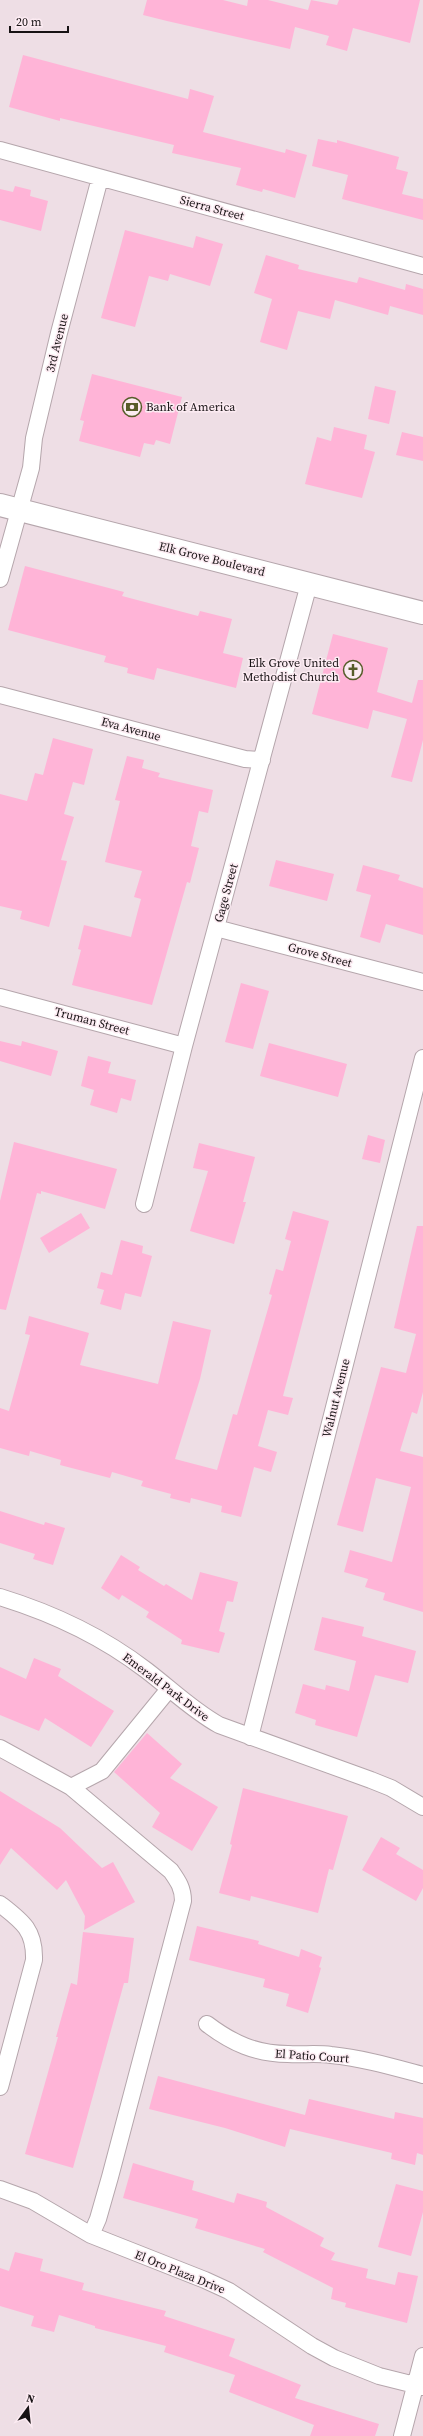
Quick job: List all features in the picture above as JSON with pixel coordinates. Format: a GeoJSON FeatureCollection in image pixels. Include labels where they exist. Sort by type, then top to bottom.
{"type":"FeatureCollection","features":[{"type":"Feature","properties":{"kind":"main road","name":"Elk Grove Boulevard"},"geometry":{"type":"LineString","coordinates":[[10,508],[423,613]]}},
{"type":"Feature","properties":{"kind":"street","name":"Sierra Street"},"geometry":{"type":"LineString","coordinates":[[0,150],[423,266]]}},
{"type":"Feature","properties":{"kind":"street","name":"3rd Avenue"},"geometry":{"type":"LineString","coordinates":[[0,579],[10,508],[31,468],[34,438],[59,333],[100,178]]}},
{"type":"Feature","properties":{"kind":"street","name":"Gage Street"},"geometry":{"type":"LineString","coordinates":[[144,1204],[184,1046],[310,584]]}},
{"type":"Feature","properties":{"kind":"street","name":"Eva Avenue"},"geometry":{"type":"LineString","coordinates":[[0,695],[246,759],[262,760]]}},
{"type":"Feature","properties":{"kind":"street","name":"Grove Street"},"geometry":{"type":"LineString","coordinates":[[216,928],[423,982]]}},
{"type":"Feature","properties":{"kind":"street","name":"Truman Street"},"geometry":{"type":"LineString","coordinates":[[0,997],[184,1046]]}},
{"type":"Feature","properties":{"kind":"street","name":"Walnut Avenue"},"geometry":{"type":"LineString","coordinates":[[250,1738],[423,1058]]}},
{"type":"Feature","properties":{"kind":"street","name":"Emerald Park Drive"},"geometry":{"type":"LineString","coordinates":[[0,1597],[62,1620],[106,1642],[146,1669],[200,1714],[219,1725],[250,1738],[391,1788],[423,1807]]}},
{"type":"Feature","properties":{"kind":"street"},"geometry":{"type":"LineString","coordinates":[[71,1787],[102,1771],[169,1689]]}},
{"type":"Feature","properties":{"kind":"street"},"geometry":{"type":"LineString","coordinates":[[0,1748],[71,1787],[172,1871],[181,1886],[183,1893],[183,1901],[110,2177],[98,2220],[91,2235]]}},
{"type":"Feature","properties":{"kind":"street"},"geometry":{"type":"LineString","coordinates":[[0,1904],[26,1926],[35,1945],[34,1960],[0,2087]]}},
{"type":"Feature","properties":{"kind":"street","name":"El Patio Court"},"geometry":{"type":"LineString","coordinates":[[207,2024],[224,2037],[243,2047],[264,2052],[328,2054],[423,2075]]}},
{"type":"Feature","properties":{"kind":"street","name":"El Oro Plaza Drive"},"geometry":{"type":"LineString","coordinates":[[0,2189],[34,2201],[91,2235],[229,2291],[312,2346],[334,2358],[379,2376],[419,2386]]}},
{"type":"Feature","properties":{"kind":"street"},"geometry":{"type":"LineString","coordinates":[[402,2436],[419,2386],[423,2356]]}},
{"type":"Feature","properties":{"kind":"building"},"geometry":{"type":"Polygon","coordinates":[[[147,0],[223,0],[247,6],[248,0],[268,0],[308,10],[311,0],[337,5],[339,0],[420,0],[410,43],[353,28],[347,51],[326,45],[329,36],[295,27],[290,49],[143,15],[147,0]]]}},
{"type":"Feature","properties":{"kind":"building"},"geometry":{"type":"Polygon","coordinates":[[[23,55],[188,99],[190,89],[214,96],[203,132],[285,153],[286,149],[307,155],[295,198],[263,189],[262,192],[236,185],[241,168],[172,153],[174,145],[60,118],[60,121],[9,107],[23,55]]]}},
{"type":"Feature","properties":{"kind":"building"},"geometry":{"type":"Polygon","coordinates":[[[318,139],[337,143],[337,140],[399,157],[396,169],[408,172],[402,194],[423,199],[423,220],[342,199],[348,175],[312,166],[318,139]]]}},
{"type":"Feature","properties":{"kind":"building"},"geometry":{"type":"Polygon","coordinates":[[[15,186],[31,190],[30,196],[48,201],[41,231],[0,220],[0,189],[13,192],[15,186]]]}},
{"type":"Feature","properties":{"kind":"building"},"geometry":{"type":"Polygon","coordinates":[[[125,230],[193,248],[196,236],[223,244],[210,286],[170,274],[168,281],[149,276],[135,327],[101,318],[125,230]]]}},
{"type":"Feature","properties":{"kind":"building"},"geometry":{"type":"Polygon","coordinates":[[[266,255],[299,265],[298,269],[357,283],[359,277],[405,290],[406,284],[423,289],[423,315],[390,306],[388,315],[335,300],[330,319],[298,311],[287,350],[260,342],[272,299],[254,293],[266,255]]]}},
{"type":"Feature","properties":{"kind":"building","name":"Bank of America"},"geometry":{"type":"Polygon","coordinates":[[[92,374],[182,397],[170,444],[156,440],[154,445],[144,443],[140,457],[79,441],[84,421],[80,420],[92,374]]]}},
{"type":"Feature","properties":{"kind":"building"},"geometry":{"type":"Polygon","coordinates":[[[375,386],[396,391],[389,424],[368,419],[375,386]]]}},
{"type":"Feature","properties":{"kind":"building"},"geometry":{"type":"Polygon","coordinates":[[[334,427],[367,435],[364,449],[375,452],[362,498],[305,484],[317,437],[331,441],[334,427]]]}},
{"type":"Feature","properties":{"kind":"building"},"geometry":{"type":"Polygon","coordinates":[[[402,432],[423,437],[423,461],[396,455],[402,432]]]}},
{"type":"Feature","properties":{"kind":"building"},"geometry":{"type":"Polygon","coordinates":[[[25,566],[124,592],[122,596],[198,616],[200,611],[232,619],[223,653],[243,658],[236,688],[157,668],[154,680],[127,673],[128,668],[104,662],[106,656],[8,630],[25,566]]]}},
{"type":"Feature","properties":{"kind":"building","name":"Elk Grove United Methodist Church"},"geometry":{"type":"Polygon","coordinates":[[[333,634],[388,648],[377,692],[412,703],[418,680],[423,680],[423,740],[412,782],[391,777],[407,719],[373,710],[368,729],[312,714],[333,634]]]}},
{"type":"Feature","properties":{"kind":"building"},"geometry":{"type":"Polygon","coordinates":[[[53,738],[93,749],[84,785],[73,782],[64,814],[74,817],[61,860],[67,861],[49,927],[20,919],[22,911],[0,906],[0,794],[27,801],[35,773],[43,775],[53,738]]]}},
{"type":"Feature","properties":{"kind":"building"},"geometry":{"type":"Polygon","coordinates":[[[127,756],[144,760],[142,768],[160,773],[158,777],[213,790],[208,813],[199,811],[191,846],[199,848],[190,883],[187,882],[152,1005],[72,985],[81,950],[78,949],[84,925],[131,937],[141,899],[134,897],[142,871],[105,862],[120,801],[115,800],[127,756]]]}},
{"type":"Feature","properties":{"kind":"building"},"geometry":{"type":"Polygon","coordinates":[[[276,860],[334,874],[327,901],[269,886],[276,860]]]}},
{"type":"Feature","properties":{"kind":"building"},"geometry":{"type":"Polygon","coordinates":[[[363,865],[400,875],[398,880],[423,888],[423,935],[386,924],[380,943],[360,937],[371,895],[356,891],[363,865]]]}},
{"type":"Feature","properties":{"kind":"building"},"geometry":{"type":"Polygon","coordinates":[[[241,983],[269,991],[253,1049],[225,1042],[241,983]]]}},
{"type":"Feature","properties":{"kind":"building"},"geometry":{"type":"Polygon","coordinates":[[[0,1041],[21,1046],[22,1041],[58,1051],[51,1076],[0,1061],[0,1041]]]}},
{"type":"Feature","properties":{"kind":"building"},"geometry":{"type":"Polygon","coordinates":[[[269,1043],[347,1064],[338,1097],[260,1076],[269,1043]]]}},
{"type":"Feature","properties":{"kind":"building"},"geometry":{"type":"Polygon","coordinates":[[[88,1056],[111,1062],[108,1073],[136,1080],[131,1101],[121,1098],[117,1113],[90,1105],[94,1090],[81,1086],[88,1056]]]}},
{"type":"Feature","properties":{"kind":"building"},"geometry":{"type":"Polygon","coordinates":[[[368,1135],[385,1140],[380,1163],[362,1159],[368,1135]]]}},
{"type":"Feature","properties":{"kind":"building"},"geometry":{"type":"Polygon","coordinates":[[[14,1142],[117,1169],[105,1209],[41,1191],[41,1194],[37,1193],[6,1310],[0,1309],[0,1201],[14,1142]]]}},
{"type":"Feature","properties":{"kind":"building"},"geometry":{"type":"Polygon","coordinates":[[[199,1143],[255,1157],[243,1202],[246,1202],[234,1244],[190,1231],[208,1171],[193,1168],[199,1143]]]}},
{"type":"Feature","properties":{"kind":"building"},"geometry":{"type":"Polygon","coordinates":[[[293,1211],[329,1221],[283,1396],[293,1398],[288,1415],[268,1410],[258,1446],[277,1452],[271,1472],[254,1467],[241,1517],[221,1512],[222,1506],[191,1498],[190,1503],[170,1498],[171,1494],[141,1486],[143,1481],[112,1472],[110,1478],[60,1465],[61,1460],[30,1451],[29,1456],[0,1448],[0,1408],[9,1411],[30,1335],[25,1334],[29,1316],[89,1333],[80,1365],[158,1384],[173,1321],[211,1330],[200,1379],[175,1459],[217,1470],[233,1414],[237,1415],[272,1295],[269,1294],[276,1269],[283,1271],[291,1241],[285,1239],[293,1211]]]}},
{"type":"Feature","properties":{"kind":"building"},"geometry":{"type":"Polygon","coordinates":[[[81,1213],[90,1228],[49,1253],[40,1238],[81,1213]]]}},
{"type":"Feature","properties":{"kind":"building"},"geometry":{"type":"Polygon","coordinates":[[[417,1226],[423,1226],[423,1392],[417,1414],[412,1412],[400,1451],[423,1457],[423,1612],[383,1600],[385,1593],[365,1587],[368,1579],[344,1572],[350,1550],[392,1562],[411,1487],[376,1478],[363,1532],[337,1525],[381,1367],[406,1373],[416,1334],[394,1328],[417,1226]]]}},
{"type":"Feature","properties":{"kind":"building"},"geometry":{"type":"Polygon","coordinates":[[[121,1240],[143,1246],[142,1253],[152,1256],[141,1297],[125,1293],[121,1310],[100,1304],[104,1290],[97,1288],[101,1272],[112,1275],[121,1240]]]}},
{"type":"Feature","properties":{"kind":"building"},"geometry":{"type":"Polygon","coordinates":[[[0,1511],[44,1525],[45,1522],[65,1528],[53,1565],[33,1559],[35,1554],[0,1543],[0,1511]]]}},
{"type":"Feature","properties":{"kind":"building"},"geometry":{"type":"Polygon","coordinates":[[[121,1555],[140,1567],[138,1570],[164,1586],[166,1584],[192,1600],[200,1572],[238,1582],[233,1602],[227,1601],[219,1631],[225,1633],[219,1653],[181,1644],[182,1640],[146,1617],[149,1612],[122,1595],[119,1600],[101,1588],[121,1555]]]}},
{"type":"Feature","properties":{"kind":"building"},"geometry":{"type":"Polygon","coordinates":[[[322,1617],[364,1627],[362,1636],[416,1651],[408,1683],[375,1675],[357,1737],[315,1725],[316,1720],[295,1713],[303,1684],[325,1690],[326,1685],[349,1691],[356,1661],[314,1650],[322,1617]]]}},
{"type":"Feature","properties":{"kind":"building"},"geometry":{"type":"Polygon","coordinates":[[[34,1658],[61,1669],[58,1676],[114,1711],[91,1747],[45,1718],[39,1731],[0,1715],[0,1667],[26,1679],[34,1658]]]}},
{"type":"Feature","properties":{"kind":"building"},"geometry":{"type":"Polygon","coordinates":[[[147,1733],[182,1764],[170,1778],[218,1807],[192,1851],[152,1827],[160,1813],[114,1772],[147,1733]]]}},
{"type":"Feature","properties":{"kind":"building"},"geometry":{"type":"Polygon","coordinates":[[[243,1788],[348,1816],[333,1870],[329,1869],[318,1913],[251,1896],[250,1901],[219,1893],[232,1845],[230,1844],[243,1788]]]}},
{"type":"Feature","properties":{"kind":"building"},"geometry":{"type":"Polygon","coordinates":[[[0,1791],[60,1828],[102,1868],[113,1862],[135,1902],[84,1930],[85,1916],[66,1880],[57,1890],[11,1848],[0,1865],[0,1791]]]}},
{"type":"Feature","properties":{"kind":"building"},"geometry":{"type":"Polygon","coordinates":[[[381,1837],[400,1848],[396,1854],[423,1870],[423,1888],[416,1901],[362,1870],[381,1837]]]}},
{"type":"Feature","properties":{"kind":"building"},"geometry":{"type":"Polygon","coordinates":[[[197,1926],[259,1941],[258,1944],[299,1957],[301,1949],[322,1957],[319,1967],[321,1968],[308,2013],[286,2006],[289,1994],[263,1987],[265,1979],[189,1960],[197,1926]]]}},
{"type":"Feature","properties":{"kind":"building"},"geometry":{"type":"Polygon","coordinates":[[[83,1932],[134,1938],[128,1983],[124,1983],[73,2168],[25,2154],[58,2037],[56,2037],[71,1983],[77,1985],[83,1932]]]}},
{"type":"Feature","properties":{"kind":"building"},"geometry":{"type":"Polygon","coordinates":[[[158,2076],[305,2115],[309,2099],[394,2119],[395,2112],[423,2118],[423,2155],[417,2153],[415,2165],[391,2159],[392,2153],[290,2129],[285,2147],[225,2128],[149,2109],[158,2076]]]}},
{"type":"Feature","properties":{"kind":"building"},"geometry":{"type":"Polygon","coordinates":[[[133,2163],[194,2181],[192,2190],[234,2203],[237,2193],[267,2202],[266,2207],[324,2238],[320,2246],[335,2253],[331,2260],[368,2269],[366,2278],[395,2285],[398,2272],[418,2276],[407,2323],[345,2307],[346,2303],[331,2299],[333,2288],[263,2252],[265,2249],[195,2228],[198,2219],[123,2198],[133,2163]]]}},
{"type":"Feature","properties":{"kind":"building"},"geometry":{"type":"Polygon","coordinates":[[[396,2184],[423,2191],[423,2212],[411,2256],[378,2247],[396,2184]]]}},
{"type":"Feature","properties":{"kind":"building"},"geometry":{"type":"Polygon","coordinates":[[[15,2252],[43,2259],[40,2271],[84,2283],[82,2290],[166,2311],[164,2316],[235,2339],[229,2356],[301,2385],[295,2398],[379,2424],[375,2436],[310,2436],[314,2425],[229,2392],[235,2375],[164,2352],[166,2346],[95,2328],[95,2326],[59,2315],[54,2332],[31,2326],[34,2316],[0,2306],[0,2268],[9,2271],[15,2252]]]}},
{"type":"Feature","properties":{"kind":"place","name":"Bank of America"},"geometry":{"type":"Point","coordinates":[132,407]}},
{"type":"Feature","properties":{"kind":"place","name":"Elk Grove United Methodist Church"},"geometry":{"type":"Point","coordinates":[353,670]}}]}
